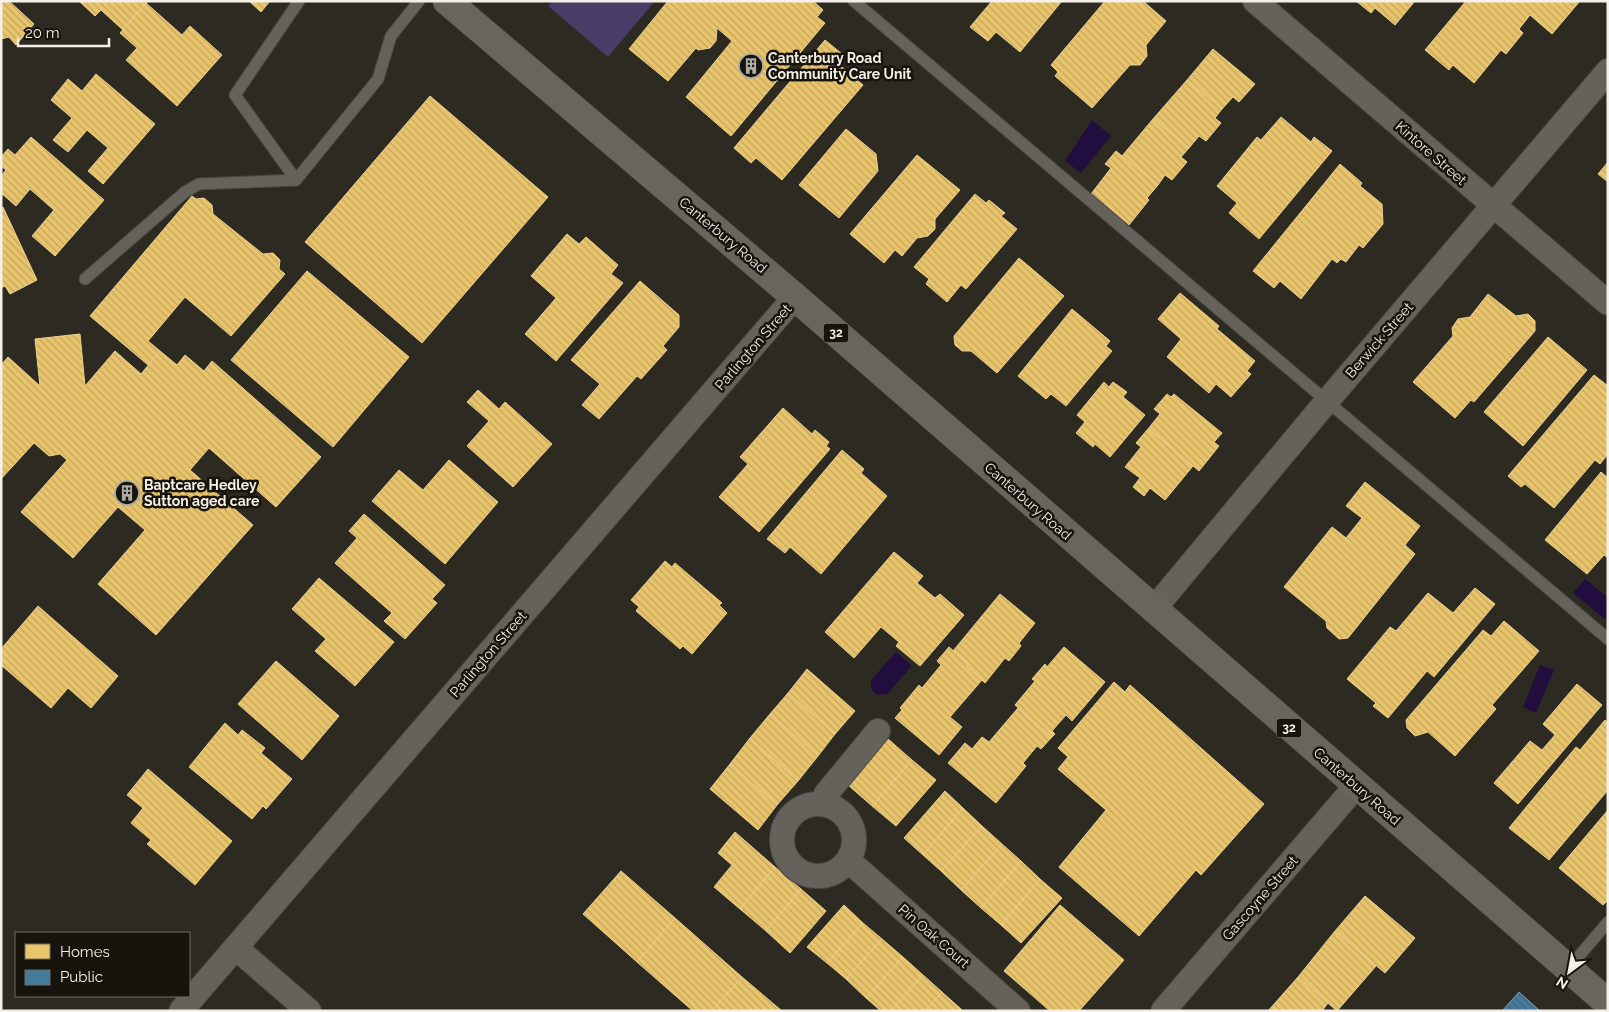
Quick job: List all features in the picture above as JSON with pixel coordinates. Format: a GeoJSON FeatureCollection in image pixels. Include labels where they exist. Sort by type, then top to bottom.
{"type":"FeatureCollection","features":[{"type":"Feature","properties":{"kind":"main road","name":"Canterbury Road"},"geometry":{"type":"LineString","coordinates":[[447,1],[796,298],[1153,610],[1608,1003]]}},
{"type":"Feature","properties":{"kind":"street","name":"Kintore Street"},"geometry":{"type":"LineString","coordinates":[[1255,1],[1493,207],[1608,303]]}},
{"type":"Feature","properties":{"kind":"street","name":"Berwick Street"},"geometry":{"type":"LineString","coordinates":[[1153,610],[1327,401],[1608,71]]}},
{"type":"Feature","properties":{"kind":"street","name":"Parlington Street"},"geometry":{"type":"LineString","coordinates":[[181,1011],[796,298]]}},
{"type":"Feature","properties":{"kind":"street"},"geometry":{"type":"LineString","coordinates":[[825,803],[826,794],[878,730]]}},
{"type":"Feature","properties":{"kind":"street","name":"Gascoyne Street"},"geometry":{"type":"LineString","coordinates":[[1163,1011],[1356,786]]}},
{"type":"Feature","properties":{"kind":"street"},"geometry":{"type":"LineString","coordinates":[[811,803],[825,803],[843,814],[854,834],[854,848],[849,861],[838,872],[824,875],[811,875],[793,865],[784,855],[781,837],[788,820],[811,803]]}},
{"type":"Feature","properties":{"kind":"street","name":"Pin Oak Court"},"geometry":{"type":"LineString","coordinates":[[849,861],[1018,1011]]}},
{"type":"Feature","properties":{"kind":"street"},"geometry":{"type":"LineString","coordinates":[[236,948],[309,1011]]}},
{"type":"Feature","properties":{"kind":"lane"},"geometry":{"type":"LineString","coordinates":[[296,180],[235,95],[300,1]]}},
{"type":"Feature","properties":{"kind":"lane"},"geometry":{"type":"LineString","coordinates":[[85,279],[185,192],[199,184],[296,180],[378,79],[391,36],[419,1]]}},
{"type":"Feature","properties":{"kind":"lane"},"geometry":{"type":"LineString","coordinates":[[854,1],[1608,639]]}},
{"type":"Feature","properties":{"kind":"lane"},"geometry":{"type":"LineString","coordinates":[[1568,969],[1608,922]]}},
{"type":"Feature","properties":{"kind":"shaded area"},"geometry":{"type":"Polygon","coordinates":[[[552,1],[655,1],[608,57],[548,6],[552,1]]]}},
{"type":"Feature","properties":{"kind":"shaded area"},"geometry":{"type":"Polygon","coordinates":[[[1092,120],[1111,136],[1081,173],[1065,161],[1092,120]]]}},
{"type":"Feature","properties":{"kind":"shaded area"},"geometry":{"type":"Polygon","coordinates":[[[1585,579],[1608,598],[1608,622],[1573,593],[1585,579]]]}},
{"type":"Feature","properties":{"kind":"shaded area"},"geometry":{"type":"Polygon","coordinates":[[[896,652],[912,666],[887,694],[877,695],[871,689],[871,680],[896,652]]]}},
{"type":"Feature","properties":{"kind":"shaded area"},"geometry":{"type":"Polygon","coordinates":[[[1540,665],[1554,670],[1536,713],[1523,707],[1540,665]]]}},
{"type":"Feature","properties":{"kind":"building: Homes"},"geometry":{"type":"Polygon","coordinates":[[[1,1],[9,1],[34,24],[16,45],[9,37],[1,39],[1,1]]]}},
{"type":"Feature","properties":{"kind":"building: Homes"},"geometry":{"type":"Polygon","coordinates":[[[79,1],[148,1],[123,30],[101,10],[95,16],[79,1]]]}},
{"type":"Feature","properties":{"kind":"building: Homes"},"geometry":{"type":"Polygon","coordinates":[[[249,1],[270,1],[261,12],[249,1]]]}},
{"type":"Feature","properties":{"kind":"building: Homes","name":"Canterbury Road Community Care Unit"},"geometry":{"type":"Polygon","coordinates":[[[668,1],[813,1],[823,10],[817,17],[825,23],[731,136],[686,97],[732,41],[717,28],[716,41],[710,48],[698,50],[696,48],[668,81],[629,49],[668,1]]]}},
{"type":"Feature","properties":{"kind":"building: Homes"},"geometry":{"type":"Polygon","coordinates":[[[992,1],[1062,1],[1020,52],[996,32],[988,41],[970,27],[992,1]]]}},
{"type":"Feature","properties":{"kind":"building: Homes"},"geometry":{"type":"Polygon","coordinates":[[[1105,1],[1143,1],[1166,21],[1146,45],[1147,56],[1140,65],[1130,65],[1092,108],[1055,76],[1058,72],[1051,65],[1105,1]]]}},
{"type":"Feature","properties":{"kind":"building: Homes"},"geometry":{"type":"Polygon","coordinates":[[[1356,1],[1415,1],[1395,25],[1375,8],[1371,13],[1356,1]]]}},
{"type":"Feature","properties":{"kind":"building: Homes"},"geometry":{"type":"Polygon","coordinates":[[[1466,1],[1580,1],[1552,34],[1530,15],[1519,29],[1523,33],[1506,54],[1501,50],[1474,83],[1453,65],[1449,70],[1425,50],[1466,1]]]}},
{"type":"Feature","properties":{"kind":"building: Homes"},"geometry":{"type":"Polygon","coordinates":[[[146,3],[182,35],[190,26],[222,55],[177,106],[126,60],[137,48],[120,33],[146,3]]]}},
{"type":"Feature","properties":{"kind":"building: Homes"},"geometry":{"type":"Polygon","coordinates":[[[825,40],[842,54],[836,62],[863,85],[782,180],[756,158],[751,163],[734,148],[825,40]]]}},
{"type":"Feature","properties":{"kind":"building: Homes"},"geometry":{"type":"Polygon","coordinates":[[[1213,49],[1255,84],[1239,102],[1233,97],[1222,109],[1187,80],[1213,49]]]}},
{"type":"Feature","properties":{"kind":"building: Homes"},"geometry":{"type":"Polygon","coordinates":[[[96,74],[155,124],[103,184],[88,171],[108,148],[87,130],[68,152],[53,140],[72,118],[51,100],[68,79],[82,91],[96,74]]]}},
{"type":"Feature","properties":{"kind":"building: Homes"},"geometry":{"type":"Polygon","coordinates":[[[1187,80],[1222,109],[1215,118],[1221,123],[1206,141],[1199,136],[1189,148],[1153,119],[1187,80]]]}},
{"type":"Feature","properties":{"kind":"building: Homes"},"geometry":{"type":"Polygon","coordinates":[[[430,96],[548,197],[422,343],[305,242],[430,96]]]}},
{"type":"Feature","properties":{"kind":"building: Homes"},"geometry":{"type":"Polygon","coordinates":[[[1281,117],[1311,142],[1314,137],[1332,151],[1259,239],[1229,213],[1237,203],[1217,186],[1257,137],[1261,140],[1281,117]]]}},
{"type":"Feature","properties":{"kind":"building: Homes"},"geometry":{"type":"Polygon","coordinates":[[[1153,119],[1189,148],[1181,157],[1187,162],[1172,180],[1165,175],[1158,185],[1122,156],[1153,119]]]}},
{"type":"Feature","properties":{"kind":"building: Homes"},"geometry":{"type":"Polygon","coordinates":[[[846,129],[876,154],[878,171],[839,218],[799,185],[846,129]]]}},
{"type":"Feature","properties":{"kind":"building: Homes"},"geometry":{"type":"Polygon","coordinates":[[[31,137],[104,200],[55,256],[32,236],[54,210],[30,189],[16,206],[1,193],[1,176],[6,170],[1,166],[1,157],[8,149],[15,155],[31,137]]]}},
{"type":"Feature","properties":{"kind":"building: Homes"},"geometry":{"type":"Polygon","coordinates":[[[1116,151],[1158,185],[1147,198],[1149,200],[1129,225],[1091,194],[1111,168],[1105,164],[1116,151]]]}},
{"type":"Feature","properties":{"kind":"building: Homes"},"geometry":{"type":"Polygon","coordinates":[[[917,155],[960,190],[935,219],[935,229],[928,236],[917,238],[902,256],[895,250],[884,263],[850,234],[917,155]]]}},
{"type":"Feature","properties":{"kind":"building: Homes"},"geometry":{"type":"Polygon","coordinates":[[[1608,162],[1608,182],[1598,174],[1608,162]]]}},
{"type":"Feature","properties":{"kind":"building: Homes"},"geometry":{"type":"Polygon","coordinates":[[[1340,164],[1362,183],[1360,186],[1382,204],[1383,224],[1363,248],[1359,245],[1346,262],[1341,259],[1337,263],[1332,259],[1301,299],[1280,281],[1274,288],[1253,271],[1340,164]]]}},
{"type":"Feature","properties":{"kind":"building: Homes"},"geometry":{"type":"Polygon","coordinates":[[[975,194],[986,203],[989,200],[1005,213],[1001,216],[1017,229],[966,289],[961,285],[947,302],[926,284],[929,279],[914,267],[975,194]]]}},
{"type":"Feature","properties":{"kind":"building: Homes"},"geometry":{"type":"Polygon","coordinates":[[[192,196],[196,199],[204,198],[212,205],[213,214],[263,254],[273,253],[280,260],[279,269],[285,274],[231,336],[185,297],[148,341],[160,351],[148,365],[90,316],[192,196]]]}},
{"type":"Feature","properties":{"kind":"building: Homes"},"geometry":{"type":"Polygon","coordinates":[[[3,207],[37,280],[10,294],[5,286],[1,288],[1,208],[3,207]]]}},
{"type":"Feature","properties":{"kind":"building: Homes"},"geometry":{"type":"Polygon","coordinates":[[[567,234],[579,244],[586,237],[618,265],[611,274],[623,283],[556,361],[525,334],[556,298],[531,276],[567,234]]]}},
{"type":"Feature","properties":{"kind":"building: Homes"},"geometry":{"type":"Polygon","coordinates":[[[1019,258],[1064,296],[997,373],[971,351],[962,351],[955,345],[954,336],[1019,258]]]}},
{"type":"Feature","properties":{"kind":"building: Homes"},"geometry":{"type":"Polygon","coordinates":[[[307,271],[409,357],[333,447],[231,360],[307,271]]]}},
{"type":"Feature","properties":{"kind":"building: Homes"},"geometry":{"type":"Polygon","coordinates":[[[640,281],[679,315],[679,327],[663,346],[667,350],[641,379],[637,376],[599,419],[582,405],[600,384],[571,360],[640,281]]]}},
{"type":"Feature","properties":{"kind":"building: Homes"},"geometry":{"type":"Polygon","coordinates":[[[1180,293],[1219,326],[1217,329],[1255,361],[1247,371],[1251,374],[1231,397],[1216,384],[1209,393],[1167,357],[1181,339],[1158,319],[1180,293]]]}},
{"type":"Feature","properties":{"kind":"building: Homes"},"geometry":{"type":"Polygon","coordinates":[[[1488,294],[1516,316],[1528,314],[1535,321],[1535,331],[1474,402],[1471,400],[1455,418],[1413,382],[1453,336],[1452,328],[1458,319],[1470,317],[1488,294]]]}},
{"type":"Feature","properties":{"kind":"building: Homes"},"geometry":{"type":"Polygon","coordinates":[[[1072,309],[1110,341],[1106,346],[1112,351],[1066,406],[1051,394],[1046,399],[1018,376],[1072,309]]]}},
{"type":"Feature","properties":{"kind":"building: Homes","name":"Baptcare Hedley Sutton aged care"},"geometry":{"type":"Polygon","coordinates":[[[80,334],[85,386],[115,351],[141,374],[160,351],[177,365],[185,355],[204,371],[212,361],[321,457],[276,507],[209,448],[190,470],[253,525],[156,635],[98,584],[145,530],[118,507],[73,558],[21,512],[67,460],[60,454],[49,456],[34,443],[1,479],[1,365],[8,357],[40,386],[35,339],[80,334]]]}},
{"type":"Feature","properties":{"kind":"building: Homes"},"geometry":{"type":"Polygon","coordinates":[[[1548,337],[1587,370],[1523,446],[1484,412],[1548,337]]]}},
{"type":"Feature","properties":{"kind":"building: Homes"},"geometry":{"type":"Polygon","coordinates":[[[1594,375],[1608,386],[1608,454],[1600,464],[1595,460],[1554,508],[1525,484],[1521,487],[1508,476],[1594,375]]]}},
{"type":"Feature","properties":{"kind":"building: Homes"},"geometry":{"type":"Polygon","coordinates":[[[1104,382],[1109,387],[1113,382],[1127,392],[1123,397],[1145,415],[1110,457],[1095,444],[1093,447],[1076,433],[1085,422],[1077,415],[1104,382]]]}},
{"type":"Feature","properties":{"kind":"building: Homes"},"geometry":{"type":"Polygon","coordinates":[[[478,390],[499,409],[505,402],[552,444],[513,487],[467,446],[489,421],[467,402],[478,390]]]}},
{"type":"Feature","properties":{"kind":"building: Homes"},"geometry":{"type":"Polygon","coordinates":[[[1167,394],[1171,397],[1174,394],[1222,433],[1214,442],[1219,446],[1199,471],[1148,429],[1160,414],[1154,409],[1167,394]]]}},
{"type":"Feature","properties":{"kind":"building: Homes"},"geometry":{"type":"Polygon","coordinates":[[[783,408],[812,434],[815,430],[829,442],[826,446],[830,449],[759,532],[719,497],[748,464],[740,457],[783,408]]]}},
{"type":"Feature","properties":{"kind":"building: Homes"},"geometry":{"type":"Polygon","coordinates":[[[1148,429],[1193,466],[1165,500],[1150,488],[1144,496],[1133,487],[1140,478],[1125,467],[1141,447],[1136,443],[1148,429]]]}},
{"type":"Feature","properties":{"kind":"building: Homes"},"geometry":{"type":"Polygon","coordinates":[[[842,450],[864,469],[861,473],[887,496],[821,574],[790,547],[785,553],[767,539],[842,450]]]}},
{"type":"Feature","properties":{"kind":"building: Homes"},"geometry":{"type":"Polygon","coordinates":[[[449,460],[498,502],[445,564],[372,501],[399,470],[423,490],[449,460]]]}},
{"type":"Feature","properties":{"kind":"building: Homes"},"geometry":{"type":"Polygon","coordinates":[[[1601,472],[1608,478],[1608,558],[1604,555],[1587,574],[1545,540],[1601,472]]]}},
{"type":"Feature","properties":{"kind":"building: Homes"},"geometry":{"type":"Polygon","coordinates":[[[1365,482],[1420,526],[1405,545],[1415,554],[1348,638],[1339,639],[1327,628],[1326,621],[1284,587],[1332,527],[1346,538],[1362,518],[1346,506],[1365,482]]]}},
{"type":"Feature","properties":{"kind":"building: Homes"},"geometry":{"type":"Polygon","coordinates":[[[364,514],[445,585],[432,599],[437,603],[405,639],[384,621],[392,613],[335,563],[357,538],[349,531],[364,514]]]}},
{"type":"Feature","properties":{"kind":"building: Homes"},"geometry":{"type":"Polygon","coordinates":[[[894,552],[923,576],[917,583],[935,598],[940,594],[964,615],[920,666],[896,646],[899,642],[881,627],[854,658],[825,632],[894,552]]]}},
{"type":"Feature","properties":{"kind":"building: Homes"},"geometry":{"type":"Polygon","coordinates":[[[665,561],[672,567],[675,563],[722,603],[719,605],[727,613],[692,654],[683,646],[680,649],[636,611],[639,607],[631,600],[665,561]]]}},
{"type":"Feature","properties":{"kind":"building: Homes"},"geometry":{"type":"Polygon","coordinates":[[[319,578],[394,642],[355,686],[315,651],[326,639],[292,609],[319,578]]]}},
{"type":"Feature","properties":{"kind":"building: Homes"},"geometry":{"type":"Polygon","coordinates":[[[1475,588],[1495,604],[1434,677],[1427,671],[1388,718],[1373,706],[1376,703],[1347,679],[1390,627],[1396,631],[1428,593],[1453,613],[1475,588]]]}},
{"type":"Feature","properties":{"kind":"building: Homes"},"geometry":{"type":"Polygon","coordinates":[[[1000,594],[1035,623],[1019,643],[1021,646],[1009,661],[1005,658],[985,683],[967,667],[969,664],[953,651],[1000,594]]]}},
{"type":"Feature","properties":{"kind":"building: Homes"},"geometry":{"type":"Polygon","coordinates":[[[38,606],[118,676],[91,708],[68,688],[51,708],[1,665],[1,649],[38,606]]]}},
{"type":"Feature","properties":{"kind":"building: Homes"},"geometry":{"type":"Polygon","coordinates":[[[1504,621],[1539,651],[1492,705],[1496,709],[1455,756],[1428,732],[1415,736],[1407,728],[1406,720],[1483,630],[1491,636],[1504,621]]]}},
{"type":"Feature","properties":{"kind":"building: Homes"},"geometry":{"type":"Polygon","coordinates":[[[949,647],[969,664],[967,667],[982,680],[950,717],[962,727],[939,755],[895,718],[902,710],[900,708],[919,685],[922,688],[941,665],[937,661],[949,647]]]}},
{"type":"Feature","properties":{"kind":"building: Homes"},"geometry":{"type":"Polygon","coordinates":[[[1064,647],[1105,682],[1072,721],[1066,715],[1052,731],[1055,734],[1052,737],[1015,705],[1035,681],[1032,679],[1045,664],[1047,667],[1064,647]]]}},
{"type":"Feature","properties":{"kind":"building: Homes"},"geometry":{"type":"Polygon","coordinates":[[[276,661],[339,716],[302,760],[238,704],[276,661]]]}},
{"type":"Feature","properties":{"kind":"building: Homes"},"geometry":{"type":"Polygon","coordinates":[[[807,669],[855,711],[835,734],[788,693],[807,669]]]}},
{"type":"Feature","properties":{"kind":"building: Homes"},"geometry":{"type":"Polygon","coordinates":[[[1114,682],[1125,692],[1130,685],[1264,804],[1201,875],[1196,870],[1139,936],[1059,867],[1106,810],[1058,769],[1068,757],[1058,748],[1114,682]]]}},
{"type":"Feature","properties":{"kind":"building: Homes"},"geometry":{"type":"Polygon","coordinates":[[[1577,684],[1602,705],[1518,804],[1494,783],[1530,741],[1542,750],[1555,735],[1543,724],[1577,684]]]}},
{"type":"Feature","properties":{"kind":"building: Homes"},"geometry":{"type":"Polygon","coordinates":[[[788,693],[835,734],[818,756],[770,714],[788,693]]]}},
{"type":"Feature","properties":{"kind":"building: Homes"},"geometry":{"type":"Polygon","coordinates":[[[1018,708],[1052,737],[1041,749],[1037,746],[1023,763],[1026,766],[996,803],[948,763],[965,743],[972,749],[982,737],[989,742],[1018,708]]]}},
{"type":"Feature","properties":{"kind":"building: Homes"},"geometry":{"type":"Polygon","coordinates":[[[770,714],[818,756],[798,781],[750,738],[770,714]]]}},
{"type":"Feature","properties":{"kind":"building: Homes"},"geometry":{"type":"Polygon","coordinates":[[[1605,720],[1608,722],[1608,790],[1549,860],[1509,828],[1576,747],[1580,750],[1605,720]]]}},
{"type":"Feature","properties":{"kind":"building: Homes"},"geometry":{"type":"Polygon","coordinates":[[[225,723],[238,735],[242,730],[265,748],[261,753],[292,779],[266,809],[263,806],[252,819],[189,767],[225,723]]]}},
{"type":"Feature","properties":{"kind":"building: Homes"},"geometry":{"type":"Polygon","coordinates":[[[750,738],[798,781],[777,805],[730,764],[750,738]]]}},
{"type":"Feature","properties":{"kind":"building: Homes"},"geometry":{"type":"Polygon","coordinates":[[[887,738],[912,760],[872,806],[848,785],[887,738]]]}},
{"type":"Feature","properties":{"kind":"building: Homes"},"geometry":{"type":"Polygon","coordinates":[[[912,760],[936,780],[896,826],[872,806],[912,760]]]}},
{"type":"Feature","properties":{"kind":"building: Homes"},"geometry":{"type":"Polygon","coordinates":[[[730,764],[777,805],[758,830],[710,789],[730,764]]]}},
{"type":"Feature","properties":{"kind":"building: Homes"},"geometry":{"type":"Polygon","coordinates":[[[148,769],[232,841],[195,885],[147,844],[151,840],[131,823],[143,808],[127,795],[148,769]]]}},
{"type":"Feature","properties":{"kind":"building: Homes"},"geometry":{"type":"Polygon","coordinates":[[[945,791],[963,808],[923,855],[904,838],[945,791]]]}},
{"type":"Feature","properties":{"kind":"building: Homes"},"geometry":{"type":"Polygon","coordinates":[[[963,808],[982,826],[941,871],[923,855],[963,808]]]}},
{"type":"Feature","properties":{"kind":"building: Homes"},"geometry":{"type":"Polygon","coordinates":[[[1608,810],[1608,900],[1603,905],[1559,868],[1608,810]]]}},
{"type":"Feature","properties":{"kind":"building: Homes"},"geometry":{"type":"Polygon","coordinates":[[[982,826],[1002,844],[961,890],[941,871],[982,826]]]}},
{"type":"Feature","properties":{"kind":"building: Homes"},"geometry":{"type":"Polygon","coordinates":[[[735,832],[775,867],[740,909],[714,887],[732,865],[718,853],[735,832]]]}},
{"type":"Feature","properties":{"kind":"building: Homes"},"geometry":{"type":"Polygon","coordinates":[[[1002,844],[1021,861],[981,908],[961,890],[1002,844]]]}},
{"type":"Feature","properties":{"kind":"building: Homes"},"geometry":{"type":"Polygon","coordinates":[[[1021,861],[1040,879],[1001,925],[981,908],[1021,861]]]}},
{"type":"Feature","properties":{"kind":"building: Homes"},"geometry":{"type":"Polygon","coordinates":[[[775,867],[801,889],[766,931],[740,909],[775,867]]]}},
{"type":"Feature","properties":{"kind":"building: Homes"},"geometry":{"type":"Polygon","coordinates":[[[621,871],[675,918],[637,962],[583,914],[621,871]]]}},
{"type":"Feature","properties":{"kind":"building: Homes"},"geometry":{"type":"Polygon","coordinates":[[[1040,879],[1062,898],[1021,943],[1001,925],[1040,879]]]}},
{"type":"Feature","properties":{"kind":"building: Homes"},"geometry":{"type":"Polygon","coordinates":[[[801,889],[826,911],[790,953],[766,931],[801,889]]]}},
{"type":"Feature","properties":{"kind":"building: Homes"},"geometry":{"type":"Polygon","coordinates":[[[1365,896],[1415,938],[1385,973],[1335,931],[1365,896]]]}},
{"type":"Feature","properties":{"kind":"building: Homes"},"geometry":{"type":"Polygon","coordinates":[[[844,905],[863,923],[827,963],[807,947],[844,905]]]}},
{"type":"Feature","properties":{"kind":"building: Homes"},"geometry":{"type":"Polygon","coordinates":[[[1060,905],[1124,960],[1079,1011],[1050,1011],[1004,971],[1060,905]]]}},
{"type":"Feature","properties":{"kind":"building: Homes"},"geometry":{"type":"Polygon","coordinates":[[[675,918],[742,977],[712,1011],[693,1011],[637,962],[675,918]]]}},
{"type":"Feature","properties":{"kind":"building: Homes"},"geometry":{"type":"Polygon","coordinates":[[[863,923],[882,939],[846,979],[827,963],[863,923]]]}},
{"type":"Feature","properties":{"kind":"building: Homes"},"geometry":{"type":"Polygon","coordinates":[[[1335,931],[1376,966],[1337,1011],[1298,977],[1335,931]]]}},
{"type":"Feature","properties":{"kind":"building: Homes"},"geometry":{"type":"Polygon","coordinates":[[[882,939],[903,957],[866,998],[846,979],[882,939]]]}},
{"type":"Feature","properties":{"kind":"building: Homes"},"geometry":{"type":"Polygon","coordinates":[[[903,957],[923,975],[891,1011],[881,1011],[866,998],[903,957]]]}},
{"type":"Feature","properties":{"kind":"building: Homes"},"geometry":{"type":"Polygon","coordinates":[[[923,975],[942,992],[925,1011],[891,1011],[923,975]]]}},
{"type":"Feature","properties":{"kind":"building: Homes"},"geometry":{"type":"Polygon","coordinates":[[[742,977],[782,1011],[712,1011],[742,977]]]}},
{"type":"Feature","properties":{"kind":"building: Homes"},"geometry":{"type":"Polygon","coordinates":[[[1298,977],[1328,1003],[1322,1011],[1268,1011],[1298,977]]]}},
{"type":"Feature","properties":{"kind":"building: Homes"},"geometry":{"type":"Polygon","coordinates":[[[942,992],[962,1010],[925,1011],[942,992]]]}},
{"type":"Feature","properties":{"kind":"building: Public"},"geometry":{"type":"Polygon","coordinates":[[[1519,992],[1540,1011],[1502,1011],[1519,992]]]}},
{"type":"Feature","properties":{"kind":"place","name":"Canterbury Road Community Care Unit"},"geometry":{"type":"Point","coordinates":[751,66]}},
{"type":"Feature","properties":{"kind":"place","name":"Baptcare Hedley Sutton aged care"},"geometry":{"type":"Point","coordinates":[127,493]}}]}
